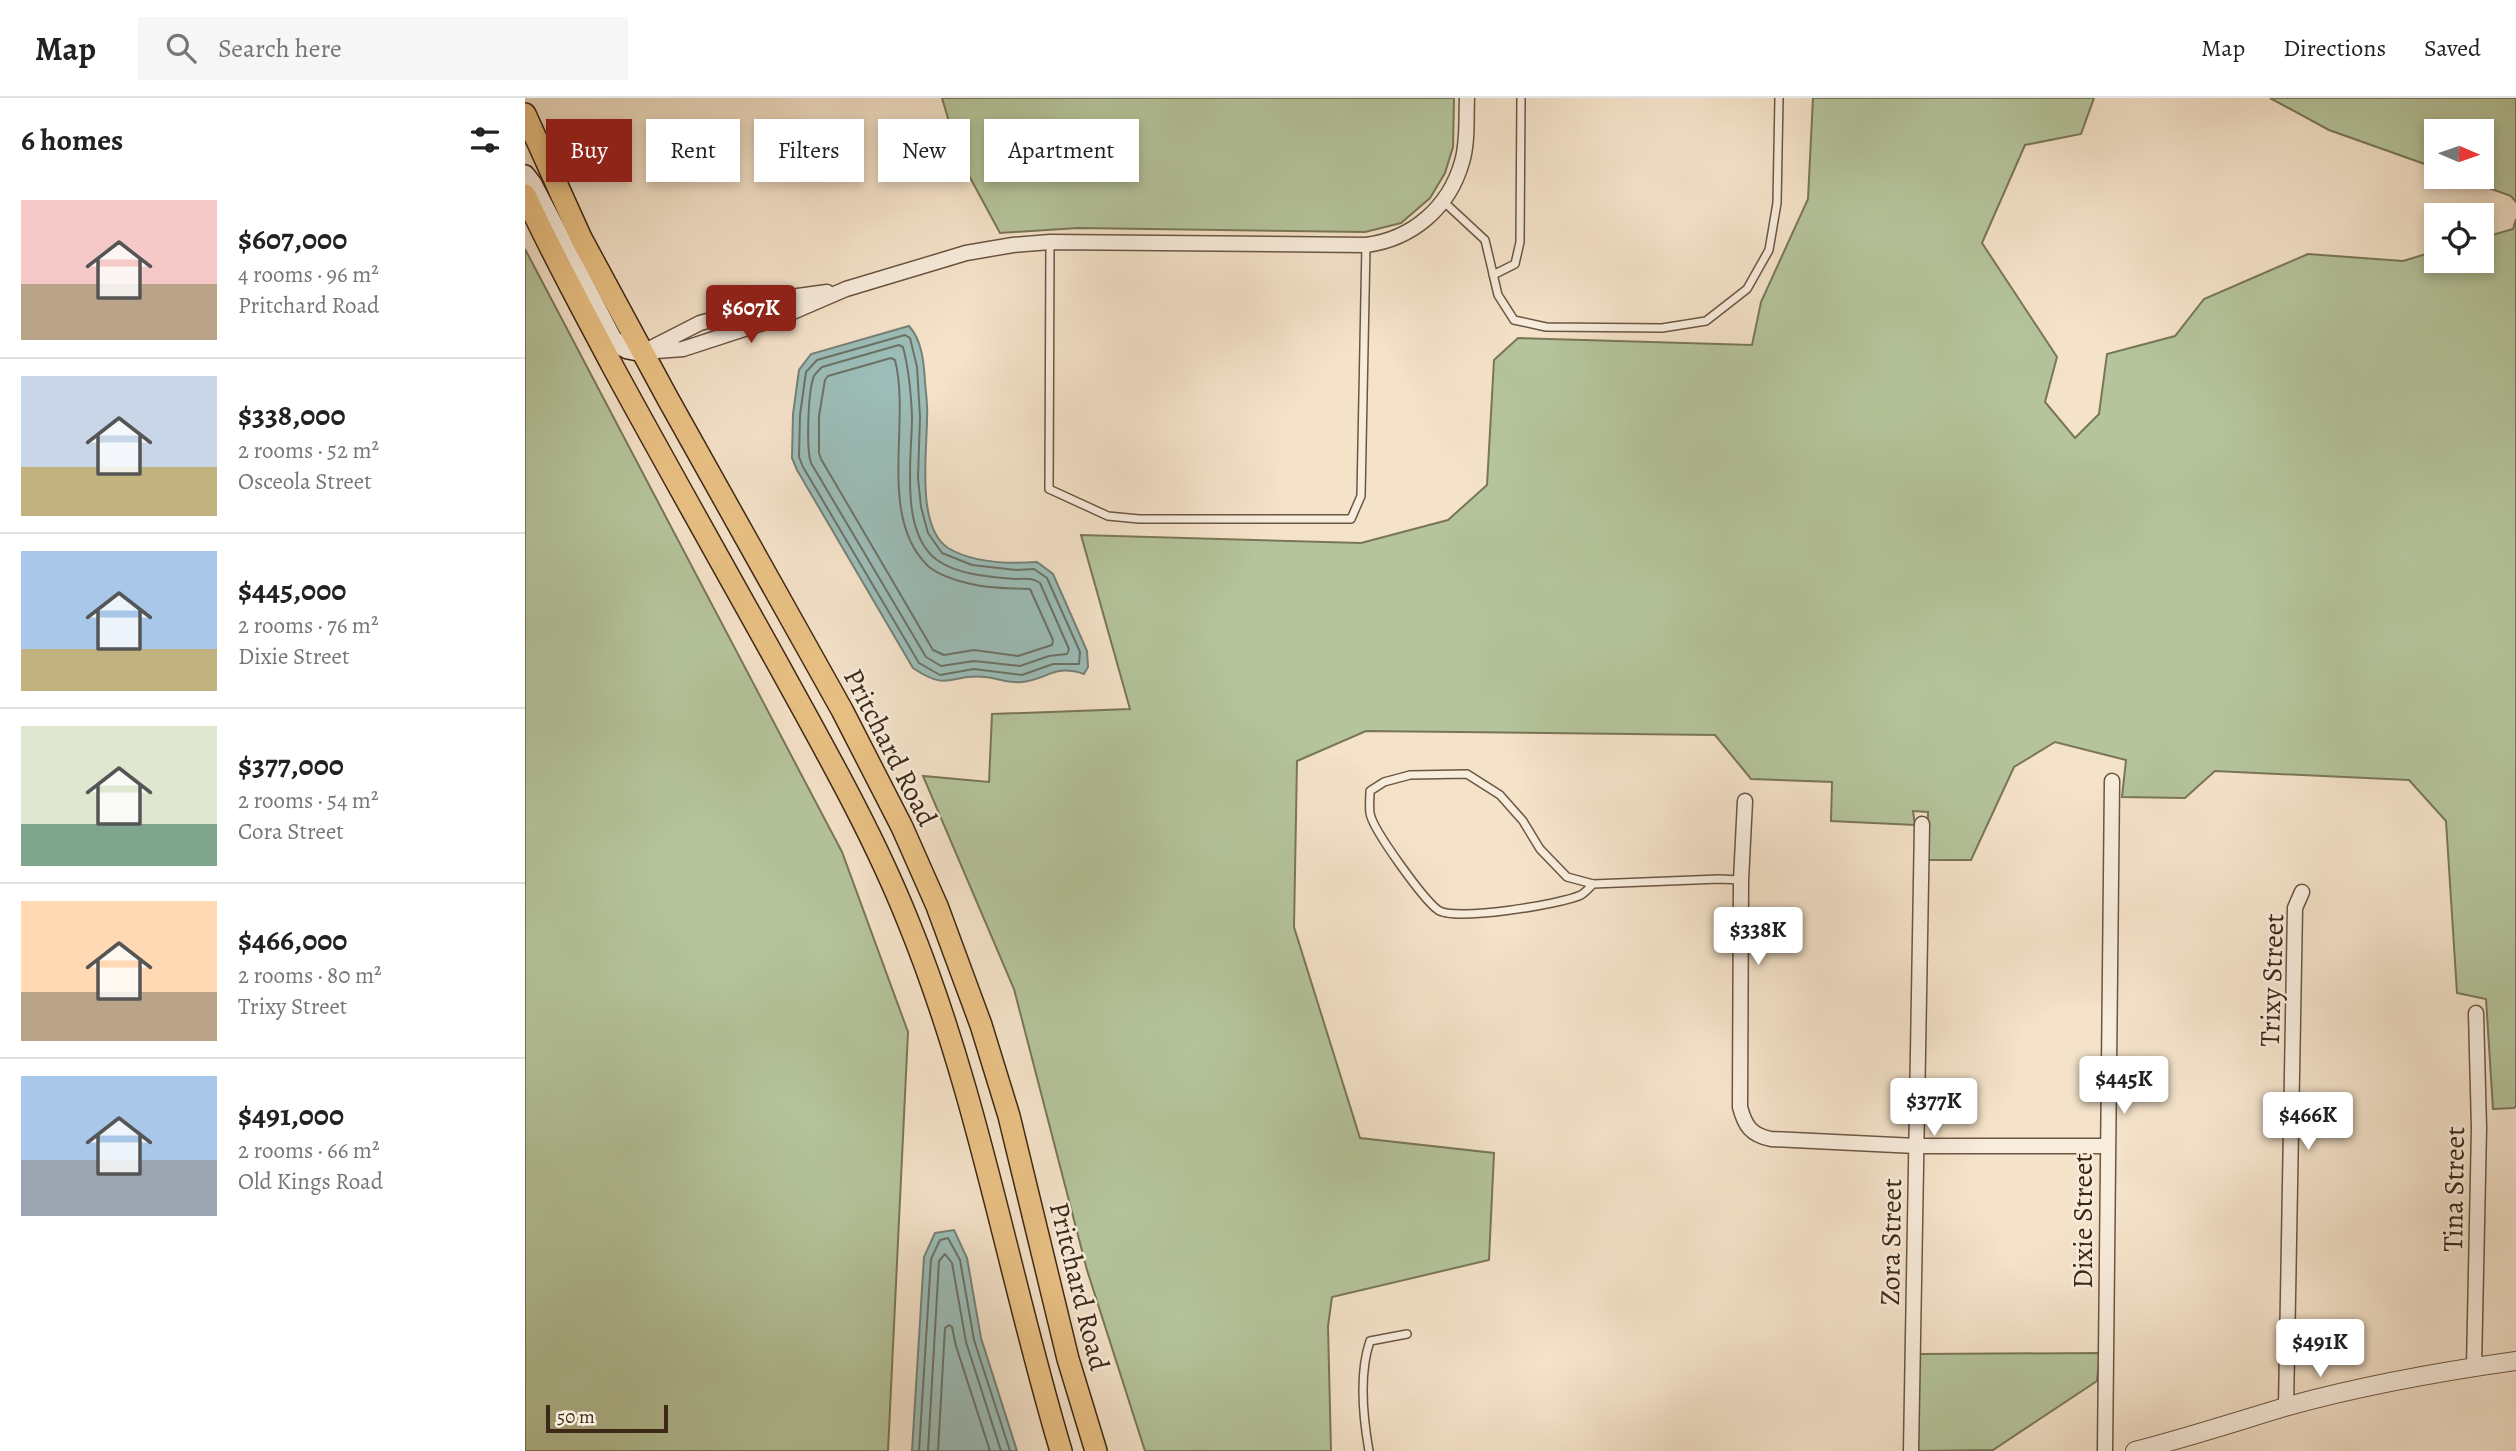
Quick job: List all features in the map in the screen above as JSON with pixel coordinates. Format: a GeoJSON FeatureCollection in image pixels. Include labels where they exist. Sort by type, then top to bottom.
{"type":"FeatureCollection","features":[{"type":"Feature","properties":{"kind":"main road","name":"Pritchard Road"},"geometry":{"type":"LineString","coordinates":[[525,114],[581,239],[842,710],[902,827],[937,906],[981,1026],[1009,1115],[1068,1360],[1096,1451]]}},
{"type":"Feature","properties":{"kind":"main road"},"geometry":{"type":"LineString","coordinates":[[525,175],[614,341],[628,349],[643,352]]}},
{"type":"Feature","properties":{"kind":"main road"},"geometry":{"type":"LineString","coordinates":[[525,195],[547,244],[867,830],[908,920],[950,1031],[975,1119],[1036,1367],[1061,1451]]}},
{"type":"Feature","properties":{"kind":"street"},"geometry":{"type":"LineString","coordinates":[[643,352],[683,349],[781,317],[846,289],[966,253],[1013,245],[1051,242],[1383,243],[1426,220],[1454,184],[1462,161],[1467,98]]}},
{"type":"Feature","properties":{"kind":"street","name":"Dixie Street"},"geometry":{"type":"LineString","coordinates":[[2105,1451],[2112,781]]}},
{"type":"Feature","properties":{"kind":"street"},"geometry":{"type":"LineString","coordinates":[[1745,802],[1741,880],[1740,1107],[1744,1121],[1753,1133],[1771,1139],[1916,1146],[2107,1146]]}},
{"type":"Feature","properties":{"kind":"street","name":"Zora Street"},"geometry":{"type":"LineString","coordinates":[[1911,1451],[1922,824]]}},
{"type":"Feature","properties":{"kind":"street","name":"Trixy Street"},"geometry":{"type":"LineString","coordinates":[[2286,1407],[2295,908],[2302,892]]}},
{"type":"Feature","properties":{"kind":"street","name":"Tina Street"},"geometry":{"type":"LineString","coordinates":[[2473,1367],[2479,1128],[2476,1013]]}},
{"type":"Feature","properties":{"kind":"street"},"geometry":{"type":"LineString","coordinates":[[2136,1451],[2176,1446],[2286,1407],[2366,1388],[2516,1361]]}},
{"type":"Feature","properties":{"kind":"lane"},"geometry":{"type":"LineString","coordinates":[[1493,275],[1514,264],[1520,242],[1521,98]]}},
{"type":"Feature","properties":{"kind":"lane"},"geometry":{"type":"LineString","coordinates":[[1443,201],[1485,240],[1498,295],[1514,320],[1546,327],[1662,328],[1706,321],[1747,289],[1769,250],[1777,203],[1779,98]]}},
{"type":"Feature","properties":{"kind":"lane"},"geometry":{"type":"LineString","coordinates":[[1051,242],[1049,489],[1108,516],[1139,519],[1351,519],[1361,496],[1366,245]]}},
{"type":"Feature","properties":{"kind":"lane"},"geometry":{"type":"LineString","coordinates":[[1593,884],[1581,895],[1498,913],[1448,914],[1438,910],[1385,843],[1370,814],[1370,791],[1384,782],[1410,775],[1467,774],[1500,795],[1523,821],[1540,849],[1567,877],[1593,884],[1741,880]]}},
{"type":"Feature","properties":{"kind":"lane"},"geometry":{"type":"LineString","coordinates":[[1369,1451],[1364,1396],[1367,1348],[1370,1340],[1407,1334]]}},
{"type":"Feature","properties":{"kind":"green space"},"geometry":{"type":"Polygon","coordinates":[[[942,98],[1454,98],[1453,147],[1445,173],[1430,198],[1401,223],[1365,232],[1078,228],[1000,233],[970,178],[970,119],[948,119],[942,98]]]}},
{"type":"Feature","properties":{"kind":"green space"},"geometry":{"type":"Polygon","coordinates":[[[1813,98],[2094,98],[2081,134],[2025,145],[1982,243],[2057,357],[2045,402],[2075,438],[2099,414],[2107,354],[2175,336],[2204,299],[2308,254],[2403,261],[2424,255],[2424,273],[2494,273],[2494,235],[2513,229],[2516,219],[2516,1106],[2493,1109],[2486,999],[2457,993],[2446,821],[2409,780],[2215,771],[2185,798],[2122,797],[2126,760],[2055,742],[2014,767],[1971,860],[1927,860],[1928,812],[1913,811],[1915,825],[1831,821],[1832,782],[1751,779],[1715,735],[1366,731],[1297,761],[1294,927],[1360,1138],[1494,1153],[1489,1260],[1332,1297],[1328,1326],[1331,1451],[1145,1451],[1087,1270],[1014,989],[923,776],[989,782],[992,714],[1130,709],[1081,535],[1361,543],[1448,520],[1487,485],[1494,360],[1518,338],[1752,345],[1761,302],[1808,199],[1813,98]]]}},
{"type":"Feature","properties":{"kind":"green space"},"geometry":{"type":"Polygon","coordinates":[[[2270,98],[2516,98],[2516,202],[2511,196],[2492,189],[2494,189],[2494,119],[2424,119],[2424,164],[2329,130],[2270,98]]]}},
{"type":"Feature","properties":{"kind":"green space"},"geometry":{"type":"Polygon","coordinates":[[[525,249],[842,852],[908,1032],[888,1451],[525,1451],[525,249]]]}},
{"type":"Feature","properties":{"kind":"green space"},"geometry":{"type":"Polygon","coordinates":[[[2100,1353],[2097,1381],[1993,1450],[1918,1451],[1919,1354],[2100,1353]]]}},
{"type":"Feature","properties":{"kind":"water"},"geometry":{"type":"Polygon","coordinates":[[[909,326],[920,345],[923,360],[927,410],[925,488],[931,524],[938,538],[948,548],[969,557],[1003,562],[1037,562],[1053,574],[1087,651],[1088,667],[1084,674],[1058,671],[1017,682],[973,676],[943,681],[913,668],[797,470],[792,458],[793,414],[799,370],[811,354],[909,326]]]}},
{"type":"Feature","properties":{"kind":"water"},"geometry":{"type":"Polygon","coordinates":[[[954,1230],[967,1258],[981,1338],[1017,1451],[912,1451],[924,1257],[935,1233],[954,1230]]]}}]}
